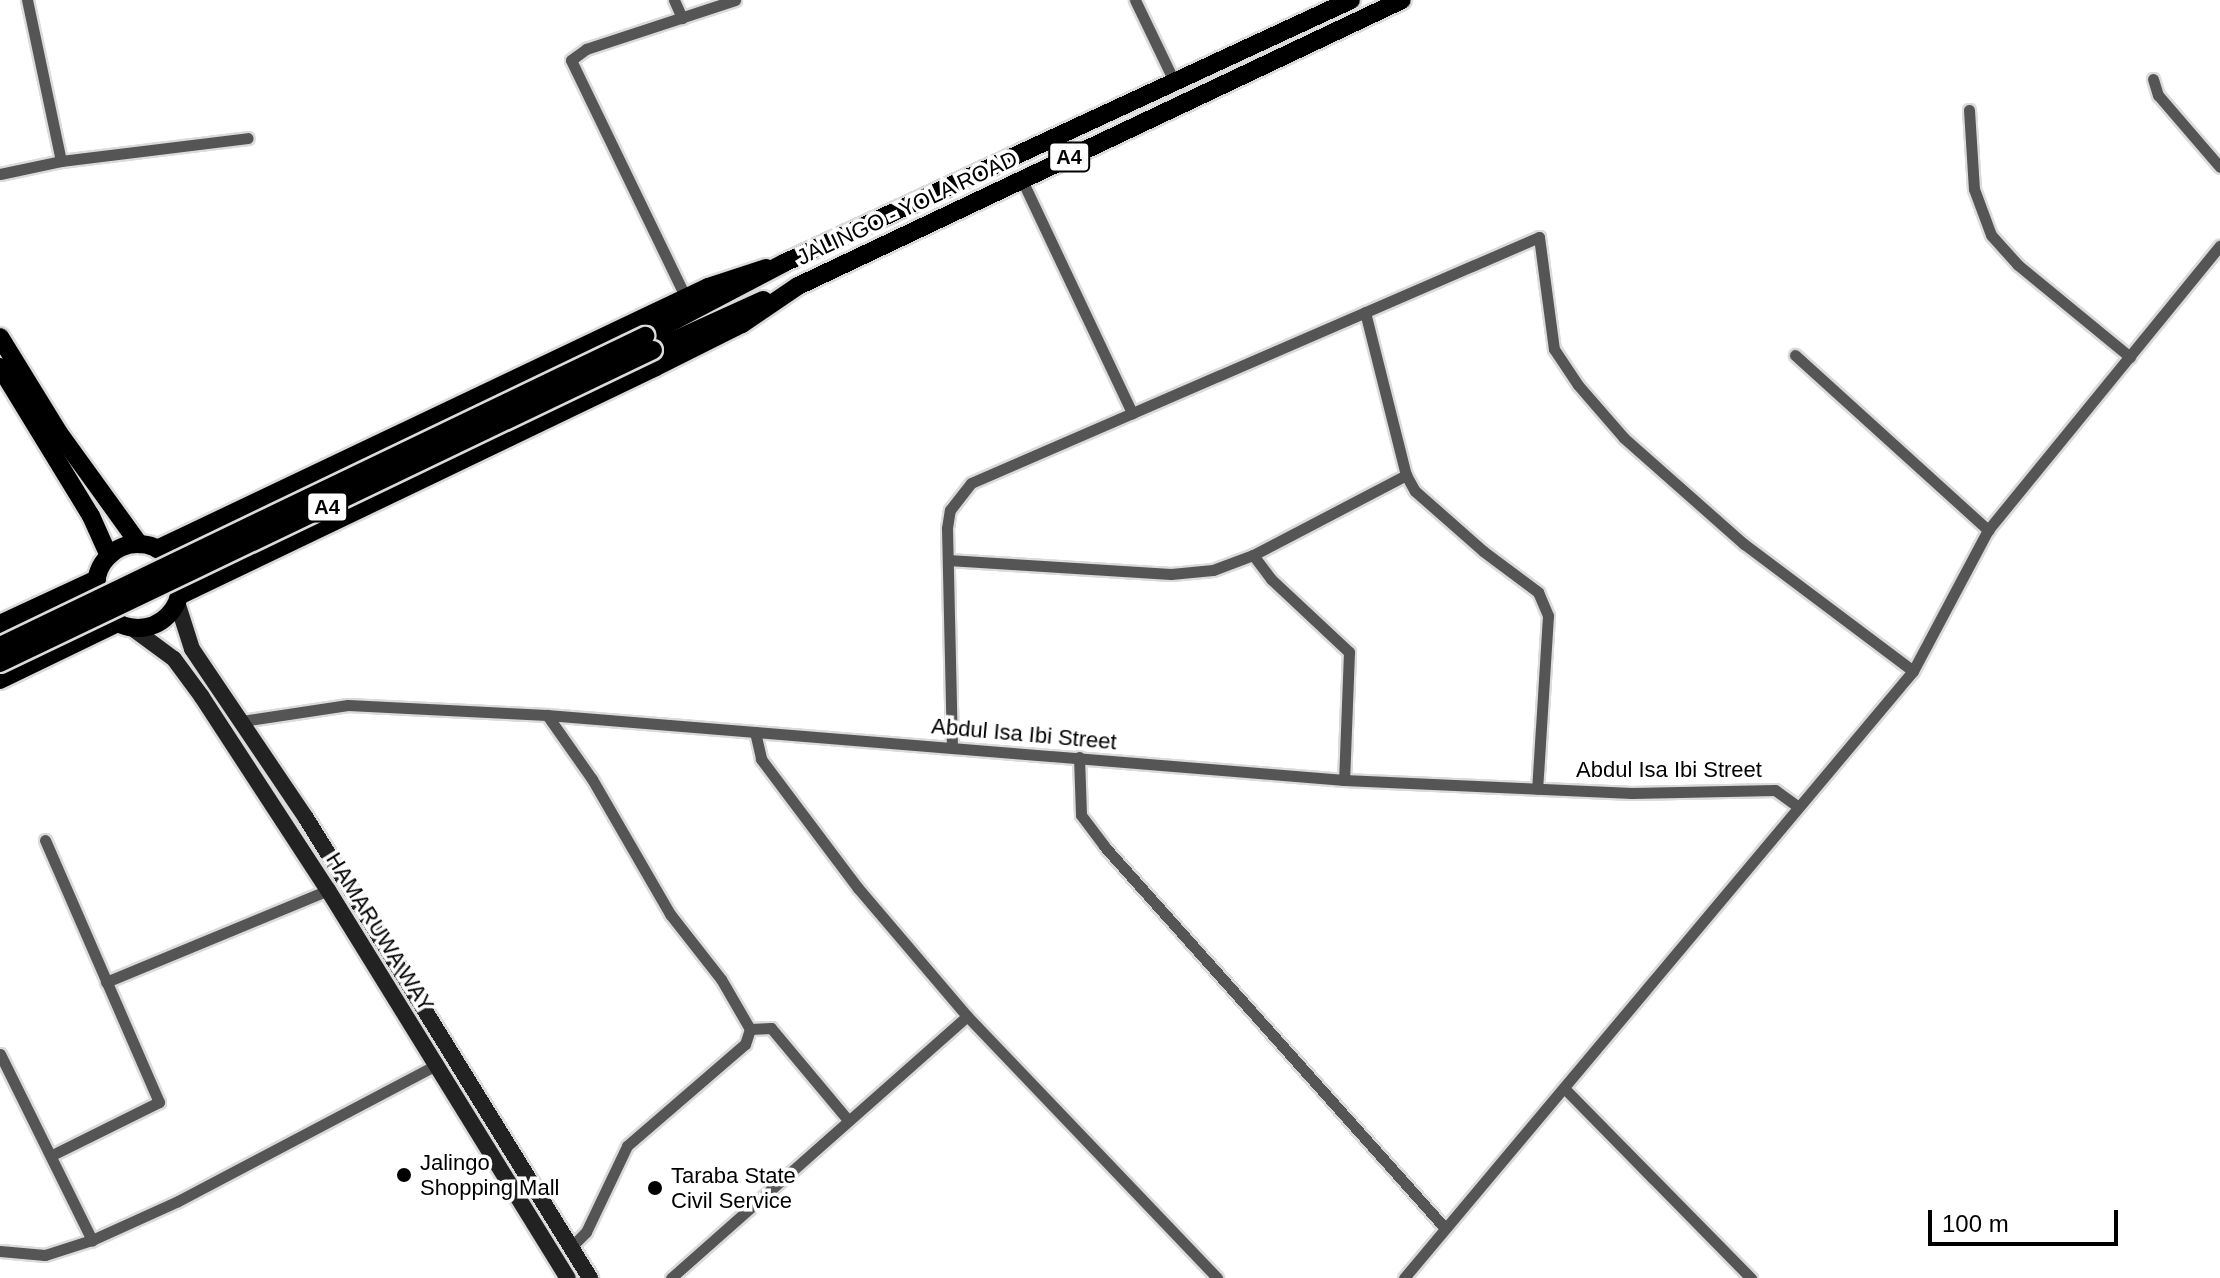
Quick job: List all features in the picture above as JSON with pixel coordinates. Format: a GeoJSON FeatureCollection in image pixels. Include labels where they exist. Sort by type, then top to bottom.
{"type":"FeatureCollection","features":[{"type":"Feature","properties":{"kind":"main road","name":"A4"},"geometry":{"type":"LineString","coordinates":[[109,556],[148,547],[686,298],[784,263],[1351,0]]}},
{"type":"Feature","properties":{"kind":"main road","name":"JALINGO - YOLA ROAD"},"geometry":{"type":"LineString","coordinates":[[178,599],[742,324],[798,286],[1402,0]]}},
{"type":"Feature","properties":{"kind":"main road","name":"A4"},"geometry":{"type":"LineString","coordinates":[[0,663],[649,343],[784,263]]}},
{"type":"Feature","properties":{"kind":"main road","name":"A4"},"geometry":{"type":"LineString","coordinates":[[0,646],[649,343],[798,286]]}},
{"type":"Feature","properties":{"kind":"main road"},"geometry":{"type":"LineString","coordinates":[[0,337],[59,433],[148,547],[175,567],[178,599],[192,649],[242,721],[590,1278]]}},
{"type":"Feature","properties":{"kind":"main road"},"geometry":{"type":"LineString","coordinates":[[0,367],[91,516],[109,556],[97,579],[100,604],[125,625]]}},
{"type":"Feature","properties":{"kind":"main road"},"geometry":{"type":"LineString","coordinates":[[0,624],[97,579]]}},
{"type":"Feature","properties":{"kind":"main road","name":"A4"},"geometry":{"type":"LineString","coordinates":[[0,680],[125,625],[167,617],[178,599]]}},
{"type":"Feature","properties":{"kind":"main road","name":"HAMARUWA WAY"},"geometry":{"type":"LineString","coordinates":[[125,625],[174,659],[328,890],[568,1278]]}},
{"type":"Feature","properties":{"kind":"street"},"geometry":{"type":"LineString","coordinates":[[27,0],[61,161]]}},
{"type":"Feature","properties":{"kind":"street"},"geometry":{"type":"LineString","coordinates":[[674,0],[682,18]]}},
{"type":"Feature","properties":{"kind":"street"},"geometry":{"type":"LineString","coordinates":[[686,298],[571,60],[586,49],[735,0]]}},
{"type":"Feature","properties":{"kind":"street"},"geometry":{"type":"LineString","coordinates":[[1135,0],[1174,81]]}},
{"type":"Feature","properties":{"kind":"street"},"geometry":{"type":"LineString","coordinates":[[2153,79],[2158,95],[2220,167]]}},
{"type":"Feature","properties":{"kind":"street"},"geometry":{"type":"LineString","coordinates":[[1969,110],[1974,189],[1991,235],[2018,265],[2130,357]]}},
{"type":"Feature","properties":{"kind":"street"},"geometry":{"type":"LineString","coordinates":[[0,174],[61,161],[248,138]]}},
{"type":"Feature","properties":{"kind":"street"},"geometry":{"type":"LineString","coordinates":[[1022,180],[1132,413]]}},
{"type":"Feature","properties":{"kind":"street"},"geometry":{"type":"LineString","coordinates":[[952,748],[948,560],[950,510],[971,483],[1539,237],[1554,349],[1578,385],[1624,438],[1744,544],[1913,671]]}},
{"type":"Feature","properties":{"kind":"street"},"geometry":{"type":"LineString","coordinates":[[1404,1278],[1913,671],[1988,530],[2220,246]]}},
{"type":"Feature","properties":{"kind":"street"},"geometry":{"type":"LineString","coordinates":[[1365,312],[1406,475],[1415,491],[1483,551],[1538,592],[1548,616],[1537,789]]}},
{"type":"Feature","properties":{"kind":"street"},"geometry":{"type":"LineString","coordinates":[[1795,355],[1988,530]]}},
{"type":"Feature","properties":{"kind":"street"},"geometry":{"type":"LineString","coordinates":[[948,560],[1171,574],[1213,570],[1253,555],[1406,475]]}},
{"type":"Feature","properties":{"kind":"street"},"geometry":{"type":"LineString","coordinates":[[1253,555],[1271,579],[1349,652],[1344,780]]}},
{"type":"Feature","properties":{"kind":"street","name":"Abdul Isa Ibi Street"},"geometry":{"type":"LineString","coordinates":[[242,721],[348,705],[547,715],[1344,780],[1691,794],[1775,790],[1798,807]]}},
{"type":"Feature","properties":{"kind":"street"},"geometry":{"type":"LineString","coordinates":[[547,715],[592,779],[670,914],[721,979],[750,1029],[745,1044],[627,1146],[586,1232],[572,1246]]}},
{"type":"Feature","properties":{"kind":"street"},"geometry":{"type":"LineString","coordinates":[[755,732],[761,759],[810,829],[967,1016],[1217,1278]]}},
{"type":"Feature","properties":{"kind":"street"},"geometry":{"type":"LineString","coordinates":[[1079,757],[1081,815],[1104,846],[1445,1228]]}},
{"type":"Feature","properties":{"kind":"street"},"geometry":{"type":"LineString","coordinates":[[45,840],[159,1102],[52,1155]]}},
{"type":"Feature","properties":{"kind":"street"},"geometry":{"type":"LineString","coordinates":[[106,982],[328,890]]}},
{"type":"Feature","properties":{"kind":"street"},"geometry":{"type":"LineString","coordinates":[[671,1278],[967,1016]]}},
{"type":"Feature","properties":{"kind":"street"},"geometry":{"type":"LineString","coordinates":[[750,1029],[771,1028],[848,1120]]}},
{"type":"Feature","properties":{"kind":"street"},"geometry":{"type":"LineString","coordinates":[[0,1054],[92,1240]]}},
{"type":"Feature","properties":{"kind":"street"},"geometry":{"type":"LineString","coordinates":[[0,1251],[45,1255],[92,1240],[178,1201],[438,1064]]}},
{"type":"Feature","properties":{"kind":"street"},"geometry":{"type":"LineString","coordinates":[[1564,1088],[1751,1278]]}},
{"type":"Feature","properties":{"kind":"place","name":"Jalingo Shopping Mall"},"geometry":{"type":"Point","coordinates":[404,1175]}},
{"type":"Feature","properties":{"kind":"place","name":"Taraba State Civil Service"},"geometry":{"type":"Point","coordinates":[655,1188]}}]}
